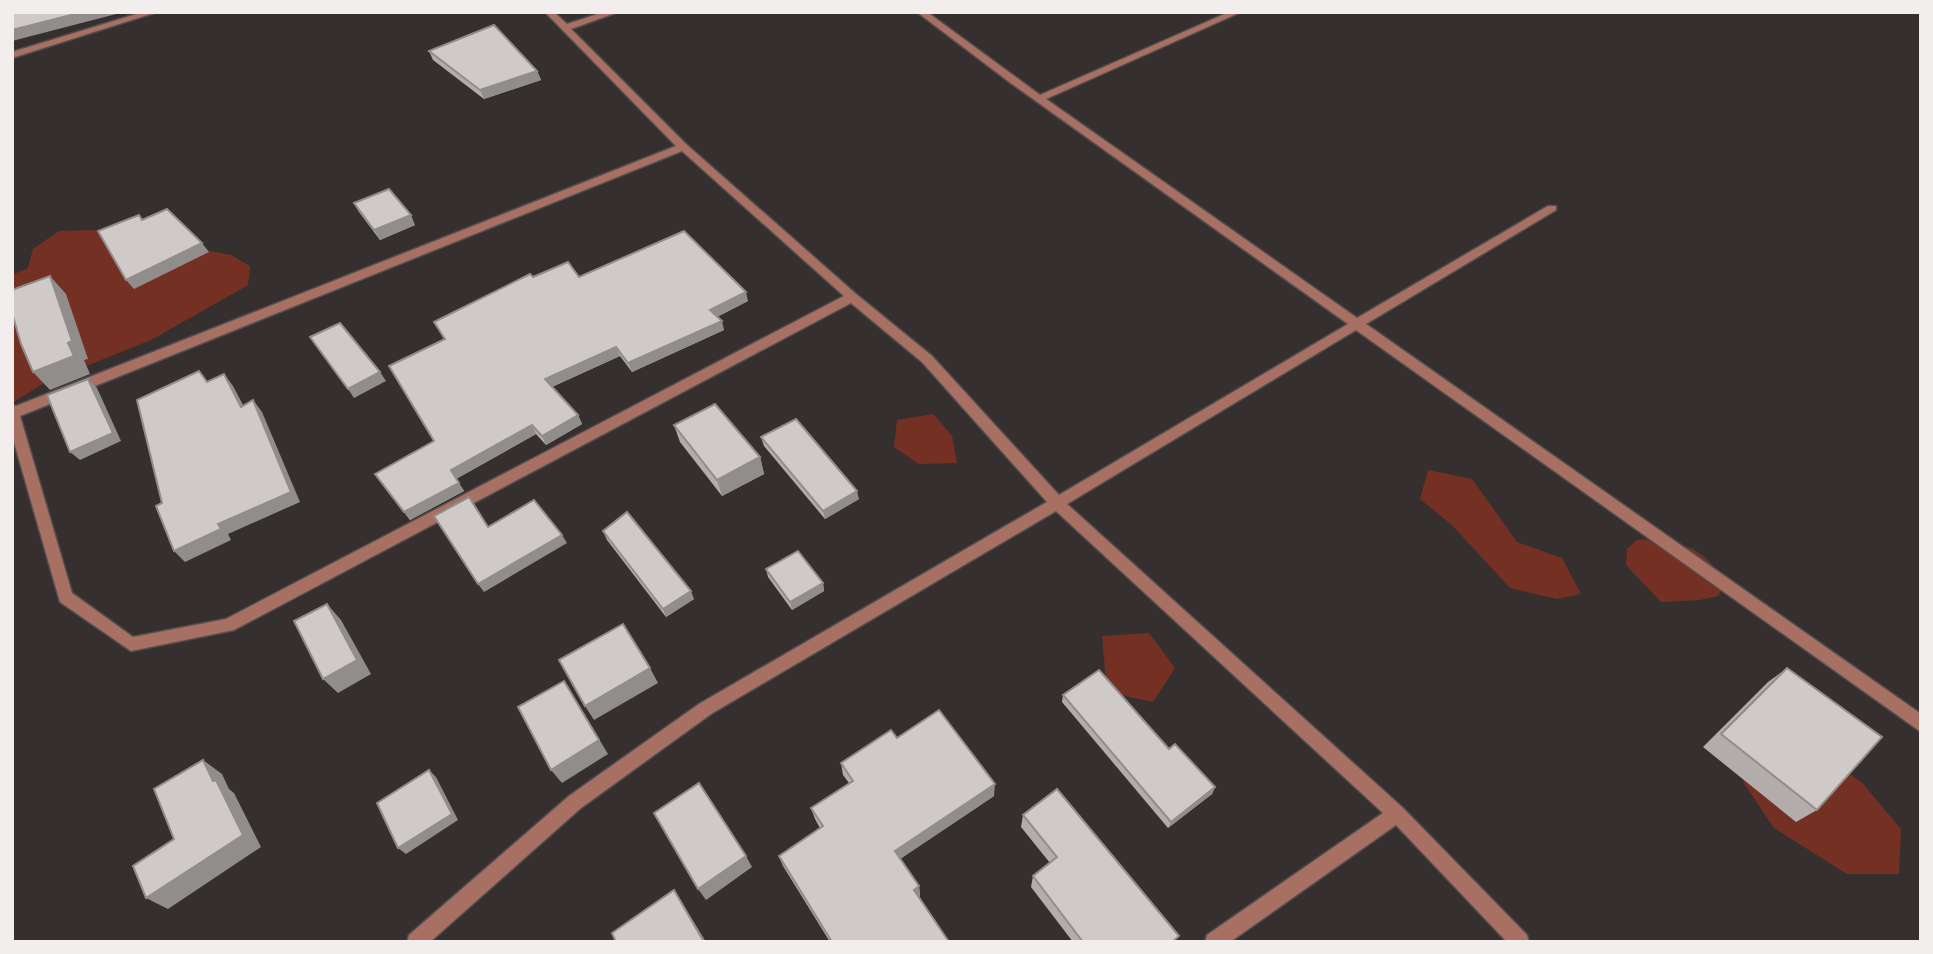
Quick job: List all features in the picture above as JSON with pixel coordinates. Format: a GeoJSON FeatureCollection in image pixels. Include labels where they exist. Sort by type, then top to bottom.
{"type":"FeatureCollection","features":[{"type":"Feature","properties":{"kind":"street"},"geometry":{"type":"LineString","coordinates":[[12,55],[153,12]]}},
{"type":"Feature","properties":{"kind":"street"},"geometry":{"type":"LineString","coordinates":[[549,12],[682,147],[852,297],[927,359],[1057,503],[1397,814],[1520,942]]}},
{"type":"Feature","properties":{"kind":"street"},"geometry":{"type":"LineString","coordinates":[[565,28],[614,12]]}},
{"type":"Feature","properties":{"kind":"street"},"geometry":{"type":"LineString","coordinates":[[921,12],[1039,99],[1921,724]]}},
{"type":"Feature","properties":{"kind":"street"},"geometry":{"type":"LineString","coordinates":[[1039,99],[1237,12]]}},
{"type":"Feature","properties":{"kind":"street"},"geometry":{"type":"LineString","coordinates":[[682,147],[13,411],[65,597],[131,644],[229,625],[852,297]]}},
{"type":"Feature","properties":{"kind":"street"},"geometry":{"type":"LineString","coordinates":[[416,942],[575,802],[705,709],[1552,208]]}},
{"type":"Feature","properties":{"kind":"street"},"geometry":{"type":"LineString","coordinates":[[1214,942],[1397,814]]}},
{"type":"Feature","properties":{"kind":"shaded area"},"geometry":{"type":"Polygon","coordinates":[[[94,230],[231,255],[250,266],[248,285],[151,340],[44,383],[12,403],[12,275],[28,268],[33,249],[59,231],[94,230]]]}},
{"type":"Feature","properties":{"kind":"shaded area"},"geometry":{"type":"Polygon","coordinates":[[[933,414],[952,436],[957,463],[919,464],[894,447],[897,420],[933,414]]]}},
{"type":"Feature","properties":{"kind":"shaded area"},"geometry":{"type":"Polygon","coordinates":[[[1428,470],[1472,479],[1517,542],[1562,558],[1581,594],[1557,599],[1510,588],[1452,525],[1420,499],[1428,470]]]}},
{"type":"Feature","properties":{"kind":"shaded area"},"geometry":{"type":"Polygon","coordinates":[[[1656,539],[1689,547],[1705,557],[1725,584],[1718,596],[1661,602],[1626,565],[1627,549],[1637,540],[1656,539]]]}},
{"type":"Feature","properties":{"kind":"shaded area"},"geometry":{"type":"Polygon","coordinates":[[[1149,633],[1175,668],[1153,702],[1107,692],[1102,636],[1149,633]]]}},
{"type":"Feature","properties":{"kind":"shaded area"},"geometry":{"type":"Polygon","coordinates":[[[1812,746],[1862,783],[1901,829],[1899,874],[1847,874],[1774,828],[1743,782],[1762,747],[1812,746]]]}},
{"type":"Feature","properties":{"kind":"building"},"geometry":{"type":"Polygon","coordinates":[[[12,12],[83,12],[12,30],[12,12]]]}},
{"type":"Feature","properties":{"kind":"building"},"geometry":{"type":"Polygon","coordinates":[[[494,25],[537,71],[480,90],[429,51],[494,25]]]}},
{"type":"Feature","properties":{"kind":"building"},"geometry":{"type":"Polygon","coordinates":[[[389,189],[411,215],[374,230],[354,203],[389,189]]]}},
{"type":"Feature","properties":{"kind":"building"},"geometry":{"type":"Polygon","coordinates":[[[167,209],[202,243],[126,280],[98,231],[139,215],[142,220],[167,209]]]}},
{"type":"Feature","properties":{"kind":"building"},"geometry":{"type":"Polygon","coordinates":[[[684,231],[746,292],[710,310],[722,321],[628,363],[616,347],[545,379],[578,415],[542,436],[532,425],[451,470],[459,483],[404,512],[375,474],[434,441],[389,366],[445,339],[434,322],[530,274],[533,277],[568,262],[579,277],[684,231]]]}},
{"type":"Feature","properties":{"kind":"building"},"geometry":{"type":"Polygon","coordinates":[[[50,276],[72,341],[68,343],[74,356],[33,372],[12,313],[12,290],[50,276]]]}},
{"type":"Feature","properties":{"kind":"building"},"geometry":{"type":"Polygon","coordinates":[[[340,323],[380,372],[348,389],[310,337],[340,323]]]}},
{"type":"Feature","properties":{"kind":"building"},"geometry":{"type":"Polygon","coordinates":[[[199,371],[207,382],[224,374],[241,407],[253,400],[291,492],[218,524],[221,529],[174,551],[156,506],[162,503],[137,400],[199,371]]]}},
{"type":"Feature","properties":{"kind":"building"},"geometry":{"type":"Polygon","coordinates":[[[88,379],[113,433],[70,452],[47,395],[88,379]]]}},
{"type":"Feature","properties":{"kind":"building"},"geometry":{"type":"Polygon","coordinates":[[[715,404],[760,457],[717,480],[674,425],[715,404]]]}},
{"type":"Feature","properties":{"kind":"building"},"geometry":{"type":"Polygon","coordinates":[[[796,419],[857,491],[823,511],[761,437],[796,419]]]}},
{"type":"Feature","properties":{"kind":"building"},"geometry":{"type":"Polygon","coordinates":[[[469,497],[488,527],[534,500],[562,535],[478,584],[434,516],[469,497]]]}},
{"type":"Feature","properties":{"kind":"building"},"geometry":{"type":"Polygon","coordinates":[[[627,512],[691,591],[663,609],[603,531],[627,512]]]}},
{"type":"Feature","properties":{"kind":"building"},"geometry":{"type":"Polygon","coordinates":[[[798,551],[823,583],[790,602],[766,569],[798,551]]]}},
{"type":"Feature","properties":{"kind":"building"},"geometry":{"type":"Polygon","coordinates":[[[327,604],[357,660],[323,679],[294,621],[327,604]]]}},
{"type":"Feature","properties":{"kind":"building"},"geometry":{"type":"Polygon","coordinates":[[[623,624],[650,668],[585,706],[559,660],[623,624]]]}},
{"type":"Feature","properties":{"kind":"building"},"geometry":{"type":"Polygon","coordinates":[[[1787,668],[1882,737],[1817,810],[1721,734],[1787,668]]]}},
{"type":"Feature","properties":{"kind":"building"},"geometry":{"type":"Polygon","coordinates":[[[1099,670],[1169,749],[1175,744],[1215,787],[1171,822],[1063,695],[1099,670]]]}},
{"type":"Feature","properties":{"kind":"building"},"geometry":{"type":"Polygon","coordinates":[[[564,681],[599,740],[551,770],[518,707],[564,681]]]}},
{"type":"Feature","properties":{"kind":"building"},"geometry":{"type":"Polygon","coordinates":[[[939,710],[995,784],[895,851],[919,886],[914,890],[949,942],[832,942],[779,856],[823,826],[811,808],[853,781],[841,763],[891,730],[897,738],[939,710]]]}},
{"type":"Feature","properties":{"kind":"building"},"geometry":{"type":"Polygon","coordinates":[[[203,760],[243,835],[146,898],[133,866],[174,839],[154,789],[203,760]]]}},
{"type":"Feature","properties":{"kind":"building"},"geometry":{"type":"Polygon","coordinates":[[[429,770],[452,814],[398,848],[377,803],[429,770]]]}},
{"type":"Feature","properties":{"kind":"building"},"geometry":{"type":"Polygon","coordinates":[[[699,783],[746,856],[698,889],[654,813],[699,783]]]}},
{"type":"Feature","properties":{"kind":"building"},"geometry":{"type":"Polygon","coordinates":[[[1057,789],[1179,936],[1172,942],[1083,942],[1033,876],[1057,857],[1023,815],[1057,789]]]}},
{"type":"Feature","properties":{"kind":"building"},"geometry":{"type":"Polygon","coordinates":[[[674,890],[704,942],[616,942],[612,933],[674,890]]]}}]}
